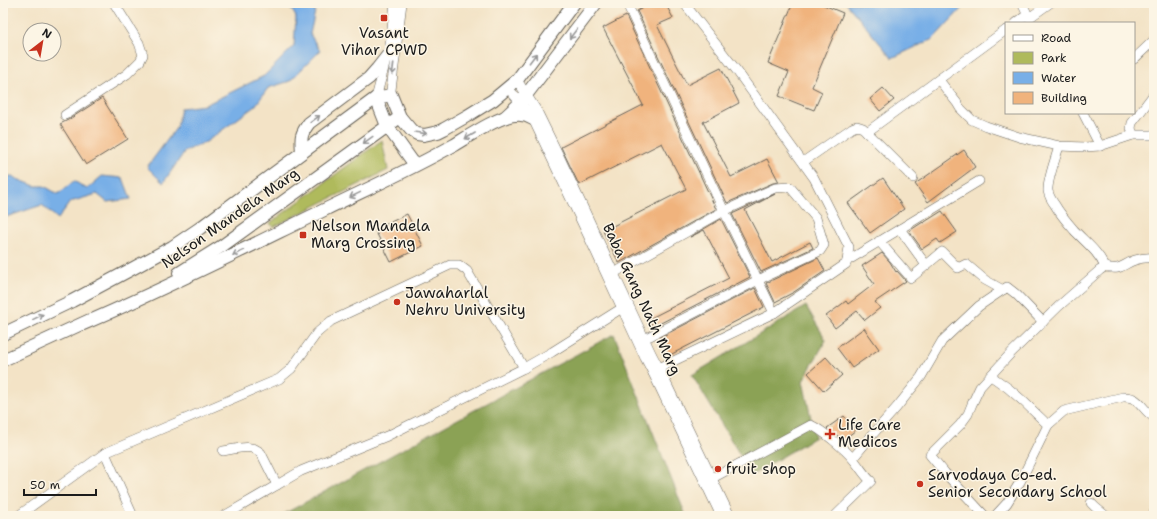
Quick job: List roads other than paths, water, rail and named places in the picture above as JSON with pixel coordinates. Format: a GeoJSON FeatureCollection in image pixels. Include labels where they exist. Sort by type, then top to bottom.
{"type":"FeatureCollection","features":[{"type":"Feature","properties":{"kind":"main road"},"geometry":{"type":"LineString","coordinates":[[415,165],[387,126],[376,98],[391,93],[400,117],[411,130],[417,134],[431,134],[438,132],[493,100],[517,80],[574,3]]}},
{"type":"Feature","properties":{"kind":"main road"},"geometry":{"type":"LineString","coordinates":[[505,118],[524,99],[596,3]]}},
{"type":"Feature","properties":{"kind":"main road"},"geometry":{"type":"LineString","coordinates":[[302,152],[302,132],[309,123],[369,78],[387,58]]}},
{"type":"Feature","properties":{"kind":"main road","name":"Nelson Mandela Marg"},"geometry":{"type":"LineString","coordinates":[[3,334],[72,301],[172,247],[376,98]]}},
{"type":"Feature","properties":{"kind":"main road"},"geometry":{"type":"LineString","coordinates":[[83,324],[136,301],[250,247],[447,149],[489,125],[515,114],[533,119]]}},
{"type":"Feature","properties":{"kind":"main road","name":"Nelson Mandela Marg"},"geometry":{"type":"LineString","coordinates":[[3,360],[83,324],[154,288],[222,246],[400,117]]}},
{"type":"Feature","properties":{"kind":"street"},"geometry":{"type":"LineString","coordinates":[[65,115],[128,74],[140,61],[143,55],[139,43],[114,3]]}},
{"type":"Feature","properties":{"kind":"street"},"geometry":{"type":"LineString","coordinates":[[376,98],[387,58],[395,3]]}},
{"type":"Feature","properties":{"kind":"street"},"geometry":{"type":"LineString","coordinates":[[391,93],[402,3]]}},
{"type":"Feature","properties":{"kind":"street"},"geometry":{"type":"LineString","coordinates":[[684,3],[738,71],[814,178],[848,247],[847,261]]}},
{"type":"Feature","properties":{"kind":"street"},"geometry":{"type":"LineString","coordinates":[[1017,3],[1026,20]]}},
{"type":"Feature","properties":{"kind":"street"},"geometry":{"type":"LineString","coordinates":[[1022,3],[1029,18],[1050,3]]}},
{"type":"Feature","properties":{"kind":"street"},"geometry":{"type":"LineString","coordinates":[[628,6],[724,211],[774,313]]}},
{"type":"Feature","properties":{"kind":"street"},"geometry":{"type":"LineString","coordinates":[[867,132],[1005,31]]}},
{"type":"Feature","properties":{"kind":"street"},"geometry":{"type":"LineString","coordinates":[[1135,58],[1154,40]]}},
{"type":"Feature","properties":{"kind":"street"},"geometry":{"type":"LineString","coordinates":[[517,80],[524,99]]}},
{"type":"Feature","properties":{"kind":"street"},"geometry":{"type":"LineString","coordinates":[[939,80],[960,108],[972,120],[1020,138],[1059,146],[1100,146],[1133,135],[1154,135]]}},
{"type":"Feature","properties":{"kind":"street"},"geometry":{"type":"LineString","coordinates":[[508,88],[524,99]]}},
{"type":"Feature","properties":{"kind":"street"},"geometry":{"type":"LineString","coordinates":[[1133,135],[1131,128],[1132,123],[1154,94]]}},
{"type":"Feature","properties":{"kind":"street","name":"Baba Gang Nath Marg"},"geometry":{"type":"LineString","coordinates":[[524,99],[645,358],[656,370]]}},
{"type":"Feature","properties":{"kind":"street","name":"Baba Gang Nath Marg"},"geometry":{"type":"LineString","coordinates":[[524,99],[537,111],[614,273],[652,355],[656,370],[708,480],[721,516]]}},
{"type":"Feature","properties":{"kind":"street"},"geometry":{"type":"LineString","coordinates":[[1084,114],[1100,146]]}},
{"type":"Feature","properties":{"kind":"street"},"geometry":{"type":"LineString","coordinates":[[802,162],[857,126],[867,132],[913,178]]}},
{"type":"Feature","properties":{"kind":"street"},"geometry":{"type":"LineString","coordinates":[[1059,146],[1048,185],[1048,192],[1058,211],[1073,230],[1089,244],[1105,267],[1118,269],[1137,259],[1147,257],[1154,258]]}},
{"type":"Feature","properties":{"kind":"street"},"geometry":{"type":"LineString","coordinates":[[656,370],[774,313],[846,264],[847,261],[979,181]]}},
{"type":"Feature","properties":{"kind":"street"},"geometry":{"type":"LineString","coordinates":[[614,273],[724,211],[775,188],[790,187],[816,218],[824,245],[820,250],[758,280],[650,336]]}},
{"type":"Feature","properties":{"kind":"street"},"geometry":{"type":"LineString","coordinates":[[900,229],[926,265]]}},
{"type":"Feature","properties":{"kind":"street"},"geometry":{"type":"LineString","coordinates":[[879,241],[911,278],[942,252],[958,268],[966,264],[985,280],[1003,290]]}},
{"type":"Feature","properties":{"kind":"street"},"geometry":{"type":"LineString","coordinates":[[18,516],[27,513],[105,453],[280,379],[291,368],[317,333],[331,321],[450,265],[459,265],[467,271],[524,368]]}},
{"type":"Feature","properties":{"kind":"street"},"geometry":{"type":"LineString","coordinates":[[985,516],[930,455],[960,425],[968,414],[980,387],[1012,352],[1059,306],[1105,267]]}},
{"type":"Feature","properties":{"kind":"street"},"geometry":{"type":"LineString","coordinates":[[852,458],[921,377],[942,342],[979,306],[1007,287],[1016,294],[1043,322]]}},
{"type":"Feature","properties":{"kind":"street"},"geometry":{"type":"LineString","coordinates":[[224,516],[301,471],[387,436],[524,368],[622,308]]}},
{"type":"Feature","properties":{"kind":"street"},"geometry":{"type":"LineString","coordinates":[[991,376],[1024,401],[1048,425]]}},
{"type":"Feature","properties":{"kind":"street"},"geometry":{"type":"LineString","coordinates":[[995,516],[1007,504],[1020,482],[1048,425],[1064,411],[1129,396],[1136,399],[1150,415],[1154,417]]}},
{"type":"Feature","properties":{"kind":"street"},"geometry":{"type":"LineString","coordinates":[[708,480],[811,425],[841,447],[871,481],[835,516]]}},
{"type":"Feature","properties":{"kind":"street"},"geometry":{"type":"LineString","coordinates":[[223,451],[254,447],[261,453],[277,485]]}},
{"type":"Feature","properties":{"kind":"street"},"geometry":{"type":"LineString","coordinates":[[105,453],[133,516]]}},
{"type":"Feature","properties":{"kind":"street","name":"Baba Gang Nath Marg"},"geometry":{"type":"LineString","coordinates":[[708,480],[730,516]]}},
{"type":"Feature","properties":{"kind":"street"},"geometry":{"type":"LineString","coordinates":[[1091,503],[1106,516]]}},
{"type":"Feature","properties":{"kind":"water"},"geometry":{"type":"Polygon","coordinates":[[[288,3],[317,3],[310,34],[320,51],[290,81],[268,88],[255,106],[206,142],[185,151],[163,183],[147,167],[177,127],[181,108],[205,105],[264,76],[294,46],[296,17],[288,3]]]}},
{"type":"Feature","properties":{"kind":"water"},"geometry":{"type":"Polygon","coordinates":[[[846,3],[963,3],[963,7],[933,39],[892,58],[846,3]]]}},
{"type":"Feature","properties":{"kind":"water"},"geometry":{"type":"Polygon","coordinates":[[[7,175],[35,186],[44,186],[58,194],[74,181],[87,189],[102,176],[123,178],[131,199],[107,202],[97,194],[70,202],[58,219],[42,205],[3,218],[3,191],[7,175]]]}},
{"type":"Feature","properties":{"kind":"place","name":"Vasant Vihar CPWD"},"geometry":{"type":"Point","coordinates":[384,18]}},
{"type":"Feature","properties":{"kind":"place","name":"Nelson Mandela Marg Crossing"},"geometry":{"type":"Point","coordinates":[303,235]}},
{"type":"Feature","properties":{"kind":"place","name":"Jawaharlal Nehru University"},"geometry":{"type":"Point","coordinates":[397,302]}},
{"type":"Feature","properties":{"kind":"place","name":"Life Care Medicos"},"geometry":{"type":"Point","coordinates":[830,434]}},
{"type":"Feature","properties":{"kind":"place","name":"fruit shop"},"geometry":{"type":"Point","coordinates":[718,469]}},
{"type":"Feature","properties":{"kind":"place","name":"Sarvodaya Co-ed. Senior Secondary School"},"geometry":{"type":"Point","coordinates":[920,484]}}]}
